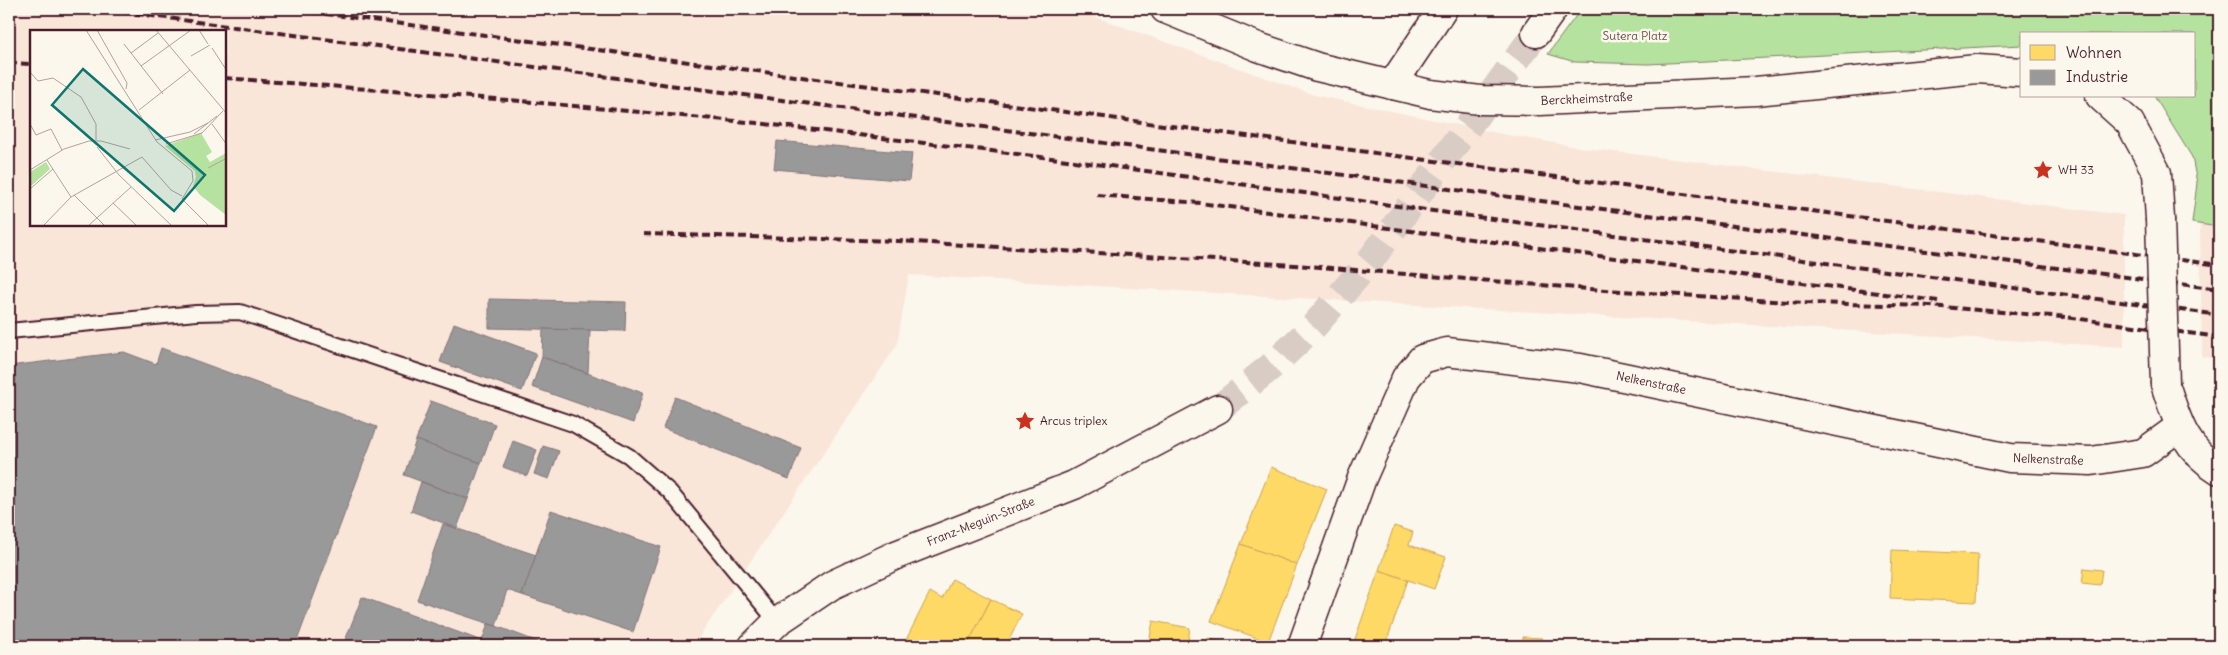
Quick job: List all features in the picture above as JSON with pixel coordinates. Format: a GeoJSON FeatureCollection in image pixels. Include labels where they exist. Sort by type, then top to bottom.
{"type":"FeatureCollection","features":[{"type":"Feature","properties":{"kind":"street","name":"Berckheimstraße"},"geometry":{"type":"LineString","coordinates":[[1165,9],[1317,67],[1430,94],[1480,100],[1540,101],[1756,91],[1977,69],[2020,72]]}},
{"type":"Feature","properties":{"kind":"street"},"geometry":{"type":"LineString","coordinates":[[1392,85],[1443,9]]}},
{"type":"Feature","properties":{"kind":"street"},"geometry":{"type":"LineString","coordinates":[[1536,33],[1553,9]]}},
{"type":"Feature","properties":{"kind":"street"},"geometry":{"type":"LineString","coordinates":[[2102,98],[2130,123],[2157,173],[2165,384],[2179,427],[2204,461],[2219,470]]}},
{"type":"Feature","properties":{"kind":"street","name":"Nelkenstraße"},"geometry":{"type":"LineString","coordinates":[[1302,646],[1362,478],[1406,378],[1422,359],[1447,352],[1580,368],[2010,458],[2090,461],[2143,453],[2179,427]]}},
{"type":"Feature","properties":{"kind":"street","name":"Franz-Meguin-Straße"},"geometry":{"type":"LineString","coordinates":[[753,646],[777,622],[832,585],[896,555],[1074,485],[1218,409]]}},
{"type":"Feature","properties":{"kind":"lane"},"geometry":{"type":"LineString","coordinates":[[9,331],[196,313],[240,312],[574,424],[629,456],[670,492],[777,622]]}},
{"type":"Feature","properties":{"kind":"shaded area"},"geometry":{"type":"Polygon","coordinates":[[[9,9],[1073,9],[1314,95],[1507,135],[1584,148],[2124,215],[2124,347],[909,275],[897,345],[693,646],[9,646],[9,9]]]}},
{"type":"Feature","properties":{"kind":"shaded area"},"geometry":{"type":"Polygon","coordinates":[[[2200,224],[2219,227],[2219,359],[2202,357],[2200,224]]]}},
{"type":"Feature","properties":{"kind":"green space","name":"Sutera Platz"},"geometry":{"type":"Polygon","coordinates":[[[1581,9],[2219,9],[2219,227],[2192,223],[2197,183],[2192,157],[2155,98],[2196,98],[2196,32],[2020,32],[2020,45],[1648,64],[1575,62],[1548,54],[1581,9]]]}},
{"type":"Feature","properties":{"kind":"building: Wohnen"},"geometry":{"type":"Polygon","coordinates":[[[1271,467],[1327,489],[1297,565],[1241,544],[1271,467]]]}},
{"type":"Feature","properties":{"kind":"building: Wohnen"},"geometry":{"type":"Polygon","coordinates":[[[1394,526],[1413,532],[1409,545],[1446,557],[1434,589],[1379,570],[1394,526]]]}},
{"type":"Feature","properties":{"kind":"building: Wohnen"},"geometry":{"type":"Polygon","coordinates":[[[1241,544],[1297,565],[1268,642],[1211,621],[1241,544]]]}},
{"type":"Feature","properties":{"kind":"building: Wohnen"},"geometry":{"type":"Polygon","coordinates":[[[1892,550],[1978,554],[1976,602],[1890,598],[1892,550]]]}},
{"type":"Feature","properties":{"kind":"building: Wohnen"},"geometry":{"type":"Polygon","coordinates":[[[2084,568],[2102,570],[2100,585],[2082,583],[2084,568]]]}},
{"type":"Feature","properties":{"kind":"building: Wohnen"},"geometry":{"type":"Polygon","coordinates":[[[1379,570],[1408,580],[1385,646],[1354,642],[1379,570]]]}},
{"type":"Feature","properties":{"kind":"building: Wohnen"},"geometry":{"type":"Polygon","coordinates":[[[2218,573],[2219,600],[2217,600],[2218,573]]]}},
{"type":"Feature","properties":{"kind":"building: Wohnen"},"geometry":{"type":"Polygon","coordinates":[[[952,579],[991,599],[967,646],[903,646],[930,592],[942,599],[952,579]]]}},
{"type":"Feature","properties":{"kind":"building: Wohnen"},"geometry":{"type":"Polygon","coordinates":[[[991,599],[1022,614],[1006,646],[967,646],[991,599]]]}},
{"type":"Feature","properties":{"kind":"building: Wohnen"},"geometry":{"type":"Polygon","coordinates":[[[1153,621],[1190,628],[1187,646],[1149,643],[1153,621]]]}},
{"type":"Feature","properties":{"kind":"building: Wohnen"},"geometry":{"type":"Polygon","coordinates":[[[1523,637],[1542,638],[1542,646],[1523,646],[1523,637]]]}},
{"type":"Feature","properties":{"kind":"building: Wohnen"},"geometry":{"type":"Polygon","coordinates":[[[1208,638],[1234,646],[1206,646],[1208,638]]]}},
{"type":"Feature","properties":{"kind":"building: Industrie"},"geometry":{"type":"Polygon","coordinates":[[[777,141],[912,153],[909,181],[774,169],[777,141]]]}},
{"type":"Feature","properties":{"kind":"building: Industrie"},"geometry":{"type":"Polygon","coordinates":[[[489,299],[626,302],[625,331],[489,328],[489,299]]]}},
{"type":"Feature","properties":{"kind":"building: Industrie"},"geometry":{"type":"Polygon","coordinates":[[[454,323],[536,353],[522,391],[440,362],[454,323]]]}},
{"type":"Feature","properties":{"kind":"building: Industrie"},"geometry":{"type":"Polygon","coordinates":[[[543,329],[590,330],[588,373],[542,357],[543,329]]]}},
{"type":"Feature","properties":{"kind":"building: Industrie"},"geometry":{"type":"Polygon","coordinates":[[[161,348],[377,427],[295,646],[9,646],[9,366],[124,352],[156,364],[161,348]]]}},
{"type":"Feature","properties":{"kind":"building: Industrie"},"geometry":{"type":"Polygon","coordinates":[[[542,357],[643,393],[633,423],[532,387],[542,357]]]}},
{"type":"Feature","properties":{"kind":"building: Industrie"},"geometry":{"type":"Polygon","coordinates":[[[675,397],[801,448],[789,479],[663,428],[675,397]]]}},
{"type":"Feature","properties":{"kind":"building: Industrie"},"geometry":{"type":"Polygon","coordinates":[[[431,401],[495,424],[481,463],[416,440],[431,401]]]}},
{"type":"Feature","properties":{"kind":"building: Industrie"},"geometry":{"type":"Polygon","coordinates":[[[416,440],[481,463],[468,499],[404,475],[416,440]]]}},
{"type":"Feature","properties":{"kind":"building: Industrie"},"geometry":{"type":"Polygon","coordinates":[[[513,441],[537,450],[527,476],[503,467],[513,441]]]}},
{"type":"Feature","properties":{"kind":"building: Industrie"},"geometry":{"type":"Polygon","coordinates":[[[543,446],[559,451],[549,479],[534,474],[543,446]]]}},
{"type":"Feature","properties":{"kind":"building: Industrie"},"geometry":{"type":"Polygon","coordinates":[[[421,482],[468,499],[457,528],[411,511],[421,482]]]}},
{"type":"Feature","properties":{"kind":"building: Industrie"},"geometry":{"type":"Polygon","coordinates":[[[551,510],[661,547],[633,632],[522,595],[551,510]]]}},
{"type":"Feature","properties":{"kind":"building: Industrie"},"geometry":{"type":"Polygon","coordinates":[[[443,524],[536,555],[522,595],[507,590],[496,626],[417,600],[443,524]]]}},
{"type":"Feature","properties":{"kind":"building: Industrie"},"geometry":{"type":"Polygon","coordinates":[[[362,597],[482,641],[493,645],[343,646],[362,597]]]}},
{"type":"Feature","properties":{"kind":"building: Industrie"},"geometry":{"type":"Polygon","coordinates":[[[488,624],[549,646],[492,646],[482,641],[488,624]]]}},
{"type":"Feature","properties":{"kind":"tunnel"},"geometry":{"type":"LineString","coordinates":[[1218,409],[1273,365],[1314,326],[1369,262],[1536,33]]}},
{"type":"Feature","properties":{"kind":"railway"},"geometry":{"type":"LineString","coordinates":[[100,9],[1464,191],[2219,289]]}},
{"type":"Feature","properties":{"kind":"railway"},"geometry":{"type":"LineString","coordinates":[[289,9],[2219,265]]}},
{"type":"Feature","properties":{"kind":"railway"},"geometry":{"type":"LineString","coordinates":[[9,63],[30,64]]}},
{"type":"Feature","properties":{"kind":"railway"},"geometry":{"type":"LineString","coordinates":[[226,78],[521,101],[757,123],[1067,160],[1455,214],[2219,315]]}},
{"type":"Feature","properties":{"kind":"railway"},"geometry":{"type":"LineString","coordinates":[[1097,195],[1200,203],[1938,301]]}},
{"type":"Feature","properties":{"kind":"railway"},"geometry":{"type":"LineString","coordinates":[[643,234],[898,241],[1295,265],[1589,289],[1805,303],[1930,306],[2063,317]]}},
{"type":"Feature","properties":{"kind":"railway"},"geometry":{"type":"LineString","coordinates":[[2057,316],[2219,337]]}},
{"type":"Feature","properties":{"kind":"place","name":"WH 33"},"geometry":{"type":"Point","coordinates":[2043,170]}},
{"type":"Feature","properties":{"kind":"place","name":"Arcus triplex"},"geometry":{"type":"Point","coordinates":[1025,421]}}]}
